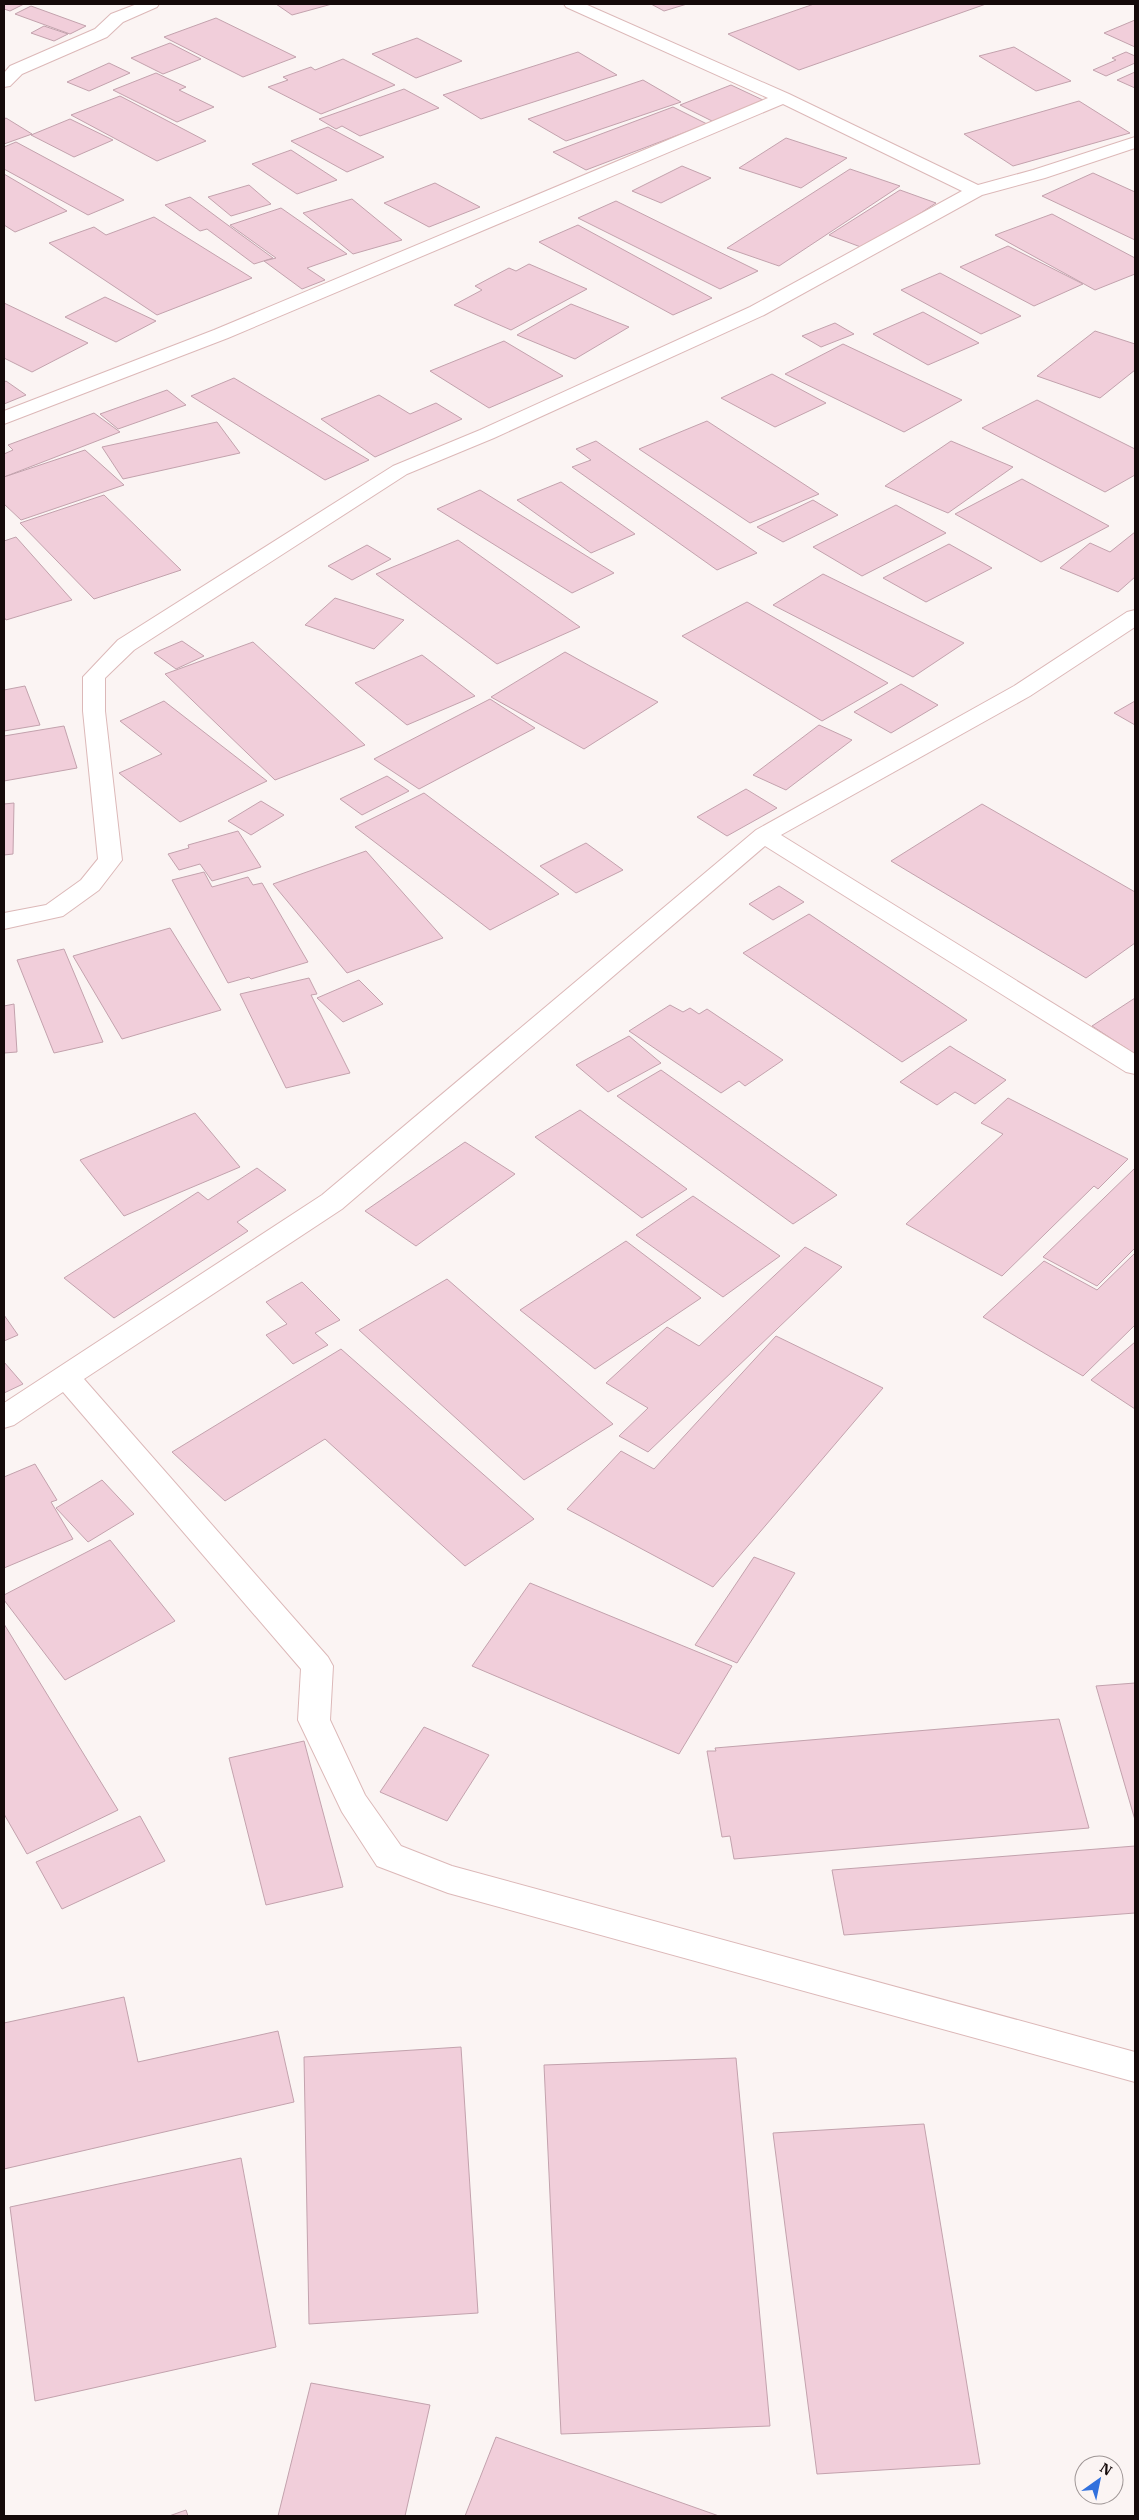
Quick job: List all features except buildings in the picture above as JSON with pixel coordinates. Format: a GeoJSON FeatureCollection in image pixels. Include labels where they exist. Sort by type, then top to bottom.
{"type":"FeatureCollection","features":[{"type":"Feature","properties":{"kind":"street"},"geometry":{"type":"LineString","coordinates":[[4,82],[10,66],[101,33],[117,18],[151,4]]}},
{"type":"Feature","properties":{"kind":"street"},"geometry":{"type":"LineString","coordinates":[[572,4],[783,98],[976,191]]}},
{"type":"Feature","properties":{"kind":"street"},"geometry":{"type":"LineString","coordinates":[[4,418],[221,334],[783,98]]}},
{"type":"Feature","properties":{"kind":"street"},"geometry":{"type":"LineString","coordinates":[[4,921],[54,911],[90,885],[110,860],[94,711],[94,678],[126,645],[400,470],[487,434],[757,311],[976,191],[1039,174],[1135,142]]}},
{"type":"Feature","properties":{"kind":"street"},"geometry":{"type":"LineString","coordinates":[[4,1418],[332,1202],[764,835],[1022,691],[1135,617]]}},
{"type":"Feature","properties":{"kind":"street"},"geometry":{"type":"LineString","coordinates":[[764,835],[1135,1066]]}},
{"type":"Feature","properties":{"kind":"street"},"geometry":{"type":"LineString","coordinates":[[66,1377],[317,1666],[314,1720],[353,1802],[389,1856],[448,1879],[1135,2067]]}}]}
